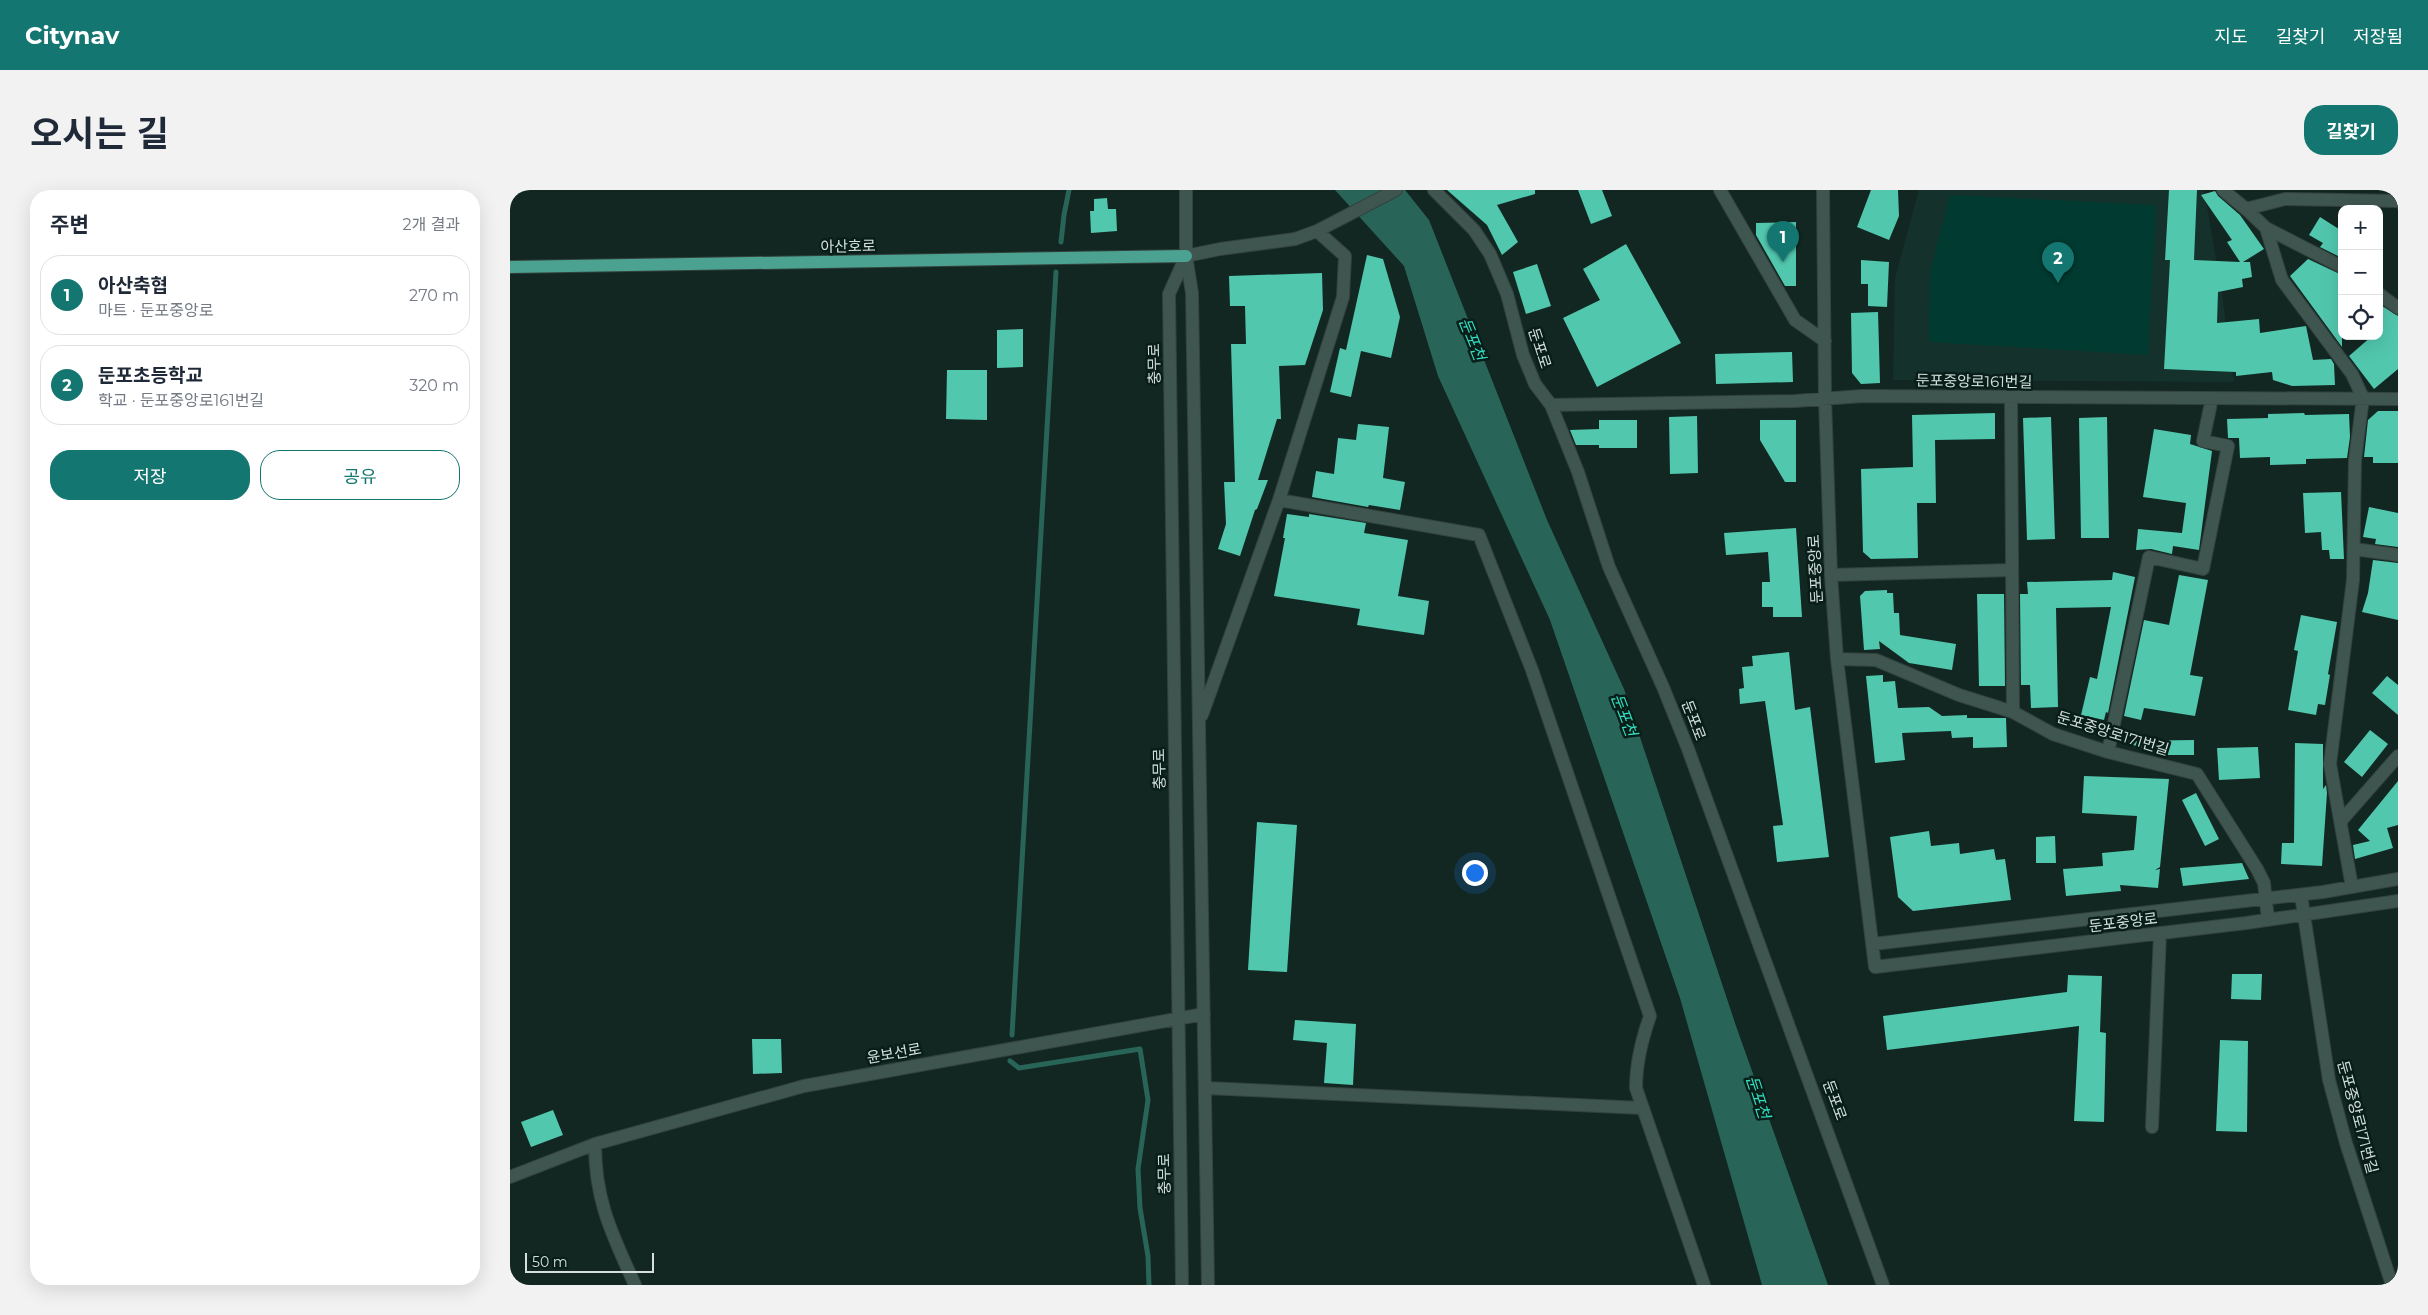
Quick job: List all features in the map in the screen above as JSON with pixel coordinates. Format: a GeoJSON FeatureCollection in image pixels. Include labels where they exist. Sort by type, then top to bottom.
{"type":"FeatureCollection","features":[{"type":"Feature","properties":{"kind":"main road","name":"아산호로"},"geometry":{"type":"LineString","coordinates":[[510,267],[1186,256]]}},
{"type":"Feature","properties":{"kind":"street"},"geometry":{"type":"LineString","coordinates":[[1186,256],[1295,239],[1318,230],[1396,190]]}},
{"type":"Feature","properties":{"kind":"street","name":"둔포로"},"geometry":{"type":"LineString","coordinates":[[1434,190],[1474,230],[1490,254],[1506,294],[1523,355],[1536,384],[1551,404],[1578,472],[1610,567],[1663,687],[1684,740],[1883,1285]]}},
{"type":"Feature","properties":{"kind":"street"},"geometry":{"type":"LineString","coordinates":[[1720,190],[1795,320],[1824,341]]}},
{"type":"Feature","properties":{"kind":"street","name":"둔포중앙로"},"geometry":{"type":"LineString","coordinates":[[1823,190],[1825,399],[1831,575],[1837,659],[1873,944],[1874,967],[2160,934],[2398,901]]}},
{"type":"Feature","properties":{"kind":"street"},"geometry":{"type":"LineString","coordinates":[[2223,190],[2266,228],[2338,265]]}},
{"type":"Feature","properties":{"kind":"street"},"geometry":{"type":"LineString","coordinates":[[2246,209],[2285,195],[2398,200]]}},
{"type":"Feature","properties":{"kind":"street","name":"충무로"},"geometry":{"type":"LineString","coordinates":[[1186,196],[1186,256],[1192,293],[1208,1285]]}},
{"type":"Feature","properties":{"kind":"street"},"geometry":{"type":"LineString","coordinates":[[2266,228],[2282,280],[2352,374],[2363,398],[2356,460],[2354,580],[2330,764],[2352,887]]}},
{"type":"Feature","properties":{"kind":"street"},"geometry":{"type":"LineString","coordinates":[[1199,722],[1279,500],[1343,297],[1345,256],[1318,230]]}},
{"type":"Feature","properties":{"kind":"street","name":"충무로"},"geometry":{"type":"LineString","coordinates":[[1182,1285],[1169,294],[1186,256]]}},
{"type":"Feature","properties":{"kind":"street"},"geometry":{"type":"LineString","coordinates":[[2380,295],[2398,308]]}},
{"type":"Feature","properties":{"kind":"street","name":"둔포중앙로161번길"},"geometry":{"type":"LineString","coordinates":[[1551,404],[1794,401],[1862,396],[2398,399]]}},
{"type":"Feature","properties":{"kind":"street"},"geometry":{"type":"LineString","coordinates":[[2011,398],[2014,712]]}},
{"type":"Feature","properties":{"kind":"street"},"geometry":{"type":"LineString","coordinates":[[2108,752],[2149,557],[2203,569],[2228,446],[2203,441],[2212,398]]}},
{"type":"Feature","properties":{"kind":"street"},"geometry":{"type":"LineString","coordinates":[[1279,500],[1479,535],[1532,670],[1650,1016],[1643,1036],[1636,1072],[1636,1088],[1704,1285]]}},
{"type":"Feature","properties":{"kind":"street"},"geometry":{"type":"LineString","coordinates":[[2354,549],[2398,555]]}},
{"type":"Feature","properties":{"kind":"street"},"geometry":{"type":"LineString","coordinates":[[1831,575],[2012,570]]}},
{"type":"Feature","properties":{"kind":"street","name":"둔포중앙로171번길"},"geometry":{"type":"LineString","coordinates":[[1837,659],[1876,660],[1959,696],[2014,712],[2053,734],[2108,752],[2197,774],[2264,883],[2268,920]]}},
{"type":"Feature","properties":{"kind":"street"},"geometry":{"type":"LineString","coordinates":[[2341,821],[2398,756]]}},
{"type":"Feature","properties":{"kind":"street","name":"둔포중앙로"},"geometry":{"type":"LineString","coordinates":[[1873,944],[2301,895],[2398,879]]}},
{"type":"Feature","properties":{"kind":"street","name":"둔포중앙로171번길"},"geometry":{"type":"LineString","coordinates":[[2301,895],[2329,1080],[2346,1143],[2392,1285]]}},
{"type":"Feature","properties":{"kind":"street"},"geometry":{"type":"LineString","coordinates":[[2152,1127],[2160,934]]}},
{"type":"Feature","properties":{"kind":"street","name":"윤보선로"},"geometry":{"type":"LineString","coordinates":[[510,1177],[595,1144],[804,1086],[1204,1014]]}},
{"type":"Feature","properties":{"kind":"street"},"geometry":{"type":"LineString","coordinates":[[1206,1088],[1642,1108]]}},
{"type":"Feature","properties":{"kind":"street"},"geometry":{"type":"LineString","coordinates":[[595,1144],[595,1173],[601,1205],[613,1238],[635,1285]]}},
{"type":"Feature","properties":{"kind":"shaded area"},"geometry":{"type":"Polygon","coordinates":[[[1919,190],[2204,190],[2221,287],[2234,382],[1893,380],[1895,278],[1919,190]]]}},
{"type":"Feature","properties":{"kind":"shaded area"},"geometry":{"type":"Polygon","coordinates":[[[1950,195],[2156,205],[2148,355],[1929,342],[1930,272],[1950,195]]]}},
{"type":"Feature","properties":{"kind":"water","name":"둔포천"},"geometry":{"type":"Polygon","coordinates":[[[1335,190],[1405,190],[1429,220],[1547,520],[1624,689],[1736,1026],[1828,1285],[1762,1285],[1680,998],[1550,620],[1438,376],[1404,266],[1335,190]]]}},
{"type":"Feature","properties":{"kind":"building"},"geometry":{"type":"Polygon","coordinates":[[[1447,190],[1535,190],[1535,194],[1497,205],[1518,242],[1502,255],[1487,225],[1447,190]]]}},
{"type":"Feature","properties":{"kind":"building"},"geometry":{"type":"Polygon","coordinates":[[[1578,190],[1602,190],[1612,216],[1591,224],[1578,190]]]}},
{"type":"Feature","properties":{"kind":"building"},"geometry":{"type":"Polygon","coordinates":[[[1871,190],[1898,190],[1899,216],[1889,240],[1857,227],[1871,190]]]}},
{"type":"Feature","properties":{"kind":"building"},"geometry":{"type":"Polygon","coordinates":[[[2169,190],[2197,190],[2194,260],[2240,262],[2227,242],[2232,240],[2201,195],[2215,191],[2218,196],[2240,215],[2264,249],[2243,262],[2250,262],[2252,277],[2242,279],[2243,287],[2218,292],[2217,323],[2259,319],[2260,333],[2306,326],[2313,360],[2331,359],[2334,364],[2335,385],[2292,386],[2273,380],[2272,372],[2236,376],[2236,372],[2164,369],[2170,260],[2165,260],[2169,190]]]}},
{"type":"Feature","properties":{"kind":"building"},"geometry":{"type":"Polygon","coordinates":[[[1107,198],[1108,209],[1116,209],[1117,231],[1091,233],[1090,211],[1094,211],[1094,199],[1107,198]]]}},
{"type":"Feature","properties":{"kind":"building"},"geometry":{"type":"Polygon","coordinates":[[[2320,217],[2338,228],[2338,256],[2320,247],[2323,243],[2309,235],[2320,217]]]}},
{"type":"Feature","properties":{"kind":"building"},"geometry":{"type":"Polygon","coordinates":[[[1796,222],[1796,286],[1785,286],[1756,235],[1756,223],[1796,222]]]}},
{"type":"Feature","properties":{"kind":"building"},"geometry":{"type":"Polygon","coordinates":[[[1626,244],[1681,343],[1597,387],[1563,318],[1600,300],[1583,269],[1626,244]]]}},
{"type":"Feature","properties":{"kind":"building"},"geometry":{"type":"Polygon","coordinates":[[[1367,255],[1383,259],[1400,317],[1391,358],[1361,351],[1351,397],[1330,392],[1340,348],[1346,350],[1367,255]]]}},
{"type":"Feature","properties":{"kind":"building"},"geometry":{"type":"Polygon","coordinates":[[[2308,259],[2338,273],[2338,340],[2342,340],[2342,347],[2290,276],[2308,259]]]}},
{"type":"Feature","properties":{"kind":"building"},"geometry":{"type":"Polygon","coordinates":[[[1861,260],[1889,262],[1887,307],[1868,306],[1868,284],[1861,284],[1861,260]]]}},
{"type":"Feature","properties":{"kind":"building"},"geometry":{"type":"Polygon","coordinates":[[[1537,264],[1551,306],[1526,314],[1513,272],[1537,264]]]}},
{"type":"Feature","properties":{"kind":"building"},"geometry":{"type":"Polygon","coordinates":[[[1322,273],[1323,310],[1305,365],[1279,366],[1281,419],[1277,419],[1258,480],[1268,480],[1255,510],[1240,556],[1218,549],[1226,524],[1224,482],[1235,482],[1231,344],[1246,344],[1245,306],[1230,306],[1229,276],[1322,273]]]}},
{"type":"Feature","properties":{"kind":"building"},"geometry":{"type":"Polygon","coordinates":[[[2383,307],[2398,316],[2398,369],[2374,389],[2349,356],[2367,340],[2383,340],[2383,307]]]}},
{"type":"Feature","properties":{"kind":"building"},"geometry":{"type":"Polygon","coordinates":[[[1878,312],[1880,383],[1861,384],[1852,373],[1851,313],[1878,312]]]}},
{"type":"Feature","properties":{"kind":"building"},"geometry":{"type":"Polygon","coordinates":[[[1023,329],[1023,367],[997,368],[997,330],[1023,329]]]}},
{"type":"Feature","properties":{"kind":"building"},"geometry":{"type":"Polygon","coordinates":[[[1792,352],[1793,382],[1716,384],[1715,354],[1792,352]]]}},
{"type":"Feature","properties":{"kind":"building"},"geometry":{"type":"Polygon","coordinates":[[[947,370],[987,370],[987,420],[946,419],[947,370]]]}},
{"type":"Feature","properties":{"kind":"building"},"geometry":{"type":"Polygon","coordinates":[[[2378,411],[2398,411],[2398,463],[2373,463],[2373,457],[2364,457],[2368,420],[2378,411]]]}},
{"type":"Feature","properties":{"kind":"building"},"geometry":{"type":"Polygon","coordinates":[[[1995,413],[1995,439],[1935,440],[1936,503],[1917,503],[1918,558],[1871,559],[1863,552],[1861,469],[1913,467],[1912,415],[1995,413]]]}},
{"type":"Feature","properties":{"kind":"building"},"geometry":{"type":"Polygon","coordinates":[[[2304,413],[2305,415],[2349,414],[2350,437],[2347,458],[2306,459],[2306,464],[2270,465],[2270,457],[2240,458],[2239,438],[2228,438],[2227,419],[2268,418],[2268,414],[2304,413]]]}},
{"type":"Feature","properties":{"kind":"building"},"geometry":{"type":"Polygon","coordinates":[[[1697,416],[1698,473],[1670,474],[1669,417],[1697,416]]]}},
{"type":"Feature","properties":{"kind":"building"},"geometry":{"type":"Polygon","coordinates":[[[2051,417],[2055,539],[2027,540],[2023,418],[2051,417]]]}},
{"type":"Feature","properties":{"kind":"building"},"geometry":{"type":"Polygon","coordinates":[[[2107,417],[2109,538],[2081,538],[2079,418],[2107,417]]]}},
{"type":"Feature","properties":{"kind":"building"},"geometry":{"type":"Polygon","coordinates":[[[1599,420],[1637,420],[1637,448],[1599,448],[1599,445],[1576,445],[1570,430],[1599,429],[1599,420]]]}},
{"type":"Feature","properties":{"kind":"building"},"geometry":{"type":"Polygon","coordinates":[[[1760,420],[1796,420],[1796,482],[1785,482],[1760,440],[1760,420]]]}},
{"type":"Feature","properties":{"kind":"building"},"geometry":{"type":"Polygon","coordinates":[[[1358,424],[1389,427],[1383,478],[1405,482],[1400,510],[1369,505],[1368,507],[1312,497],[1316,471],[1334,474],[1338,438],[1356,440],[1358,424]]]}},
{"type":"Feature","properties":{"kind":"building"},"geometry":{"type":"Polygon","coordinates":[[[2154,429],[2191,435],[2190,444],[2212,451],[2199,550],[2173,546],[2172,554],[2151,549],[2136,550],[2138,529],[2182,533],[2186,503],[2143,497],[2154,429]]]}},
{"type":"Feature","properties":{"kind":"building"},"geometry":{"type":"Polygon","coordinates":[[[2341,492],[2344,559],[2330,559],[2329,550],[2322,550],[2321,532],[2305,533],[2303,493],[2341,492]]]}},
{"type":"Feature","properties":{"kind":"building"},"geometry":{"type":"Polygon","coordinates":[[[2369,507],[2398,513],[2398,547],[2375,544],[2376,539],[2363,537],[2369,507]]]}},
{"type":"Feature","properties":{"kind":"building"},"geometry":{"type":"Polygon","coordinates":[[[1287,514],[1309,517],[1309,514],[1366,523],[1364,533],[1408,540],[1398,596],[1429,601],[1424,635],[1357,625],[1360,609],[1274,596],[1285,538],[1283,538],[1287,514]]]}},
{"type":"Feature","properties":{"kind":"building"},"geometry":{"type":"Polygon","coordinates":[[[1796,528],[1802,617],[1773,617],[1773,607],[1762,607],[1762,582],[1770,582],[1768,552],[1726,555],[1724,533],[1796,528]]]}},
{"type":"Feature","properties":{"kind":"building"},"geometry":{"type":"Polygon","coordinates":[[[2373,560],[2398,563],[2398,620],[2362,612],[2368,593],[2373,560]]]}},
{"type":"Feature","properties":{"kind":"building"},"geometry":{"type":"Polygon","coordinates":[[[2113,572],[2135,577],[2108,713],[2106,712],[2104,720],[2081,715],[2090,677],[2097,679],[2111,607],[2056,608],[2058,707],[2031,708],[2030,685],[2021,685],[2020,594],[2028,594],[2027,582],[2112,580],[2113,572]]]}},
{"type":"Feature","properties":{"kind":"building"},"geometry":{"type":"Polygon","coordinates":[[[2179,575],[2208,580],[2190,675],[2203,677],[2195,716],[2144,708],[2141,720],[2124,716],[2144,620],[2169,625],[2179,575]]]}},
{"type":"Feature","properties":{"kind":"building"},"geometry":{"type":"Polygon","coordinates":[[[1887,590],[1887,593],[1893,593],[1894,613],[1899,613],[1900,635],[1956,644],[1952,670],[1909,663],[1879,641],[1880,649],[1864,650],[1860,596],[1865,591],[1887,590]]]}},
{"type":"Feature","properties":{"kind":"building"},"geometry":{"type":"Polygon","coordinates":[[[1977,594],[2004,594],[2005,686],[1979,686],[1977,594]]]}},
{"type":"Feature","properties":{"kind":"building"},"geometry":{"type":"Polygon","coordinates":[[[2301,615],[2337,622],[2325,705],[2318,704],[2316,715],[2288,710],[2298,651],[2294,650],[2301,615]]]}},
{"type":"Feature","properties":{"kind":"building"},"geometry":{"type":"Polygon","coordinates":[[[1789,652],[1795,710],[1810,707],[1829,857],[1777,862],[1773,826],[1783,825],[1765,701],[1740,704],[1739,689],[1744,688],[1742,667],[1753,666],[1752,656],[1789,652]]]}},
{"type":"Feature","properties":{"kind":"building"},"geometry":{"type":"Polygon","coordinates":[[[1883,675],[1883,682],[1895,681],[1898,708],[1929,707],[1942,716],[1967,715],[1967,718],[2006,718],[2007,747],[1973,748],[1973,737],[1952,738],[1951,731],[1902,733],[1905,760],[1875,763],[1866,676],[1883,675]]]}},
{"type":"Feature","properties":{"kind":"building"},"geometry":{"type":"Polygon","coordinates":[[[2387,676],[2398,685],[2398,715],[2372,693],[2387,676]]]}},
{"type":"Feature","properties":{"kind":"building"},"geometry":{"type":"Polygon","coordinates":[[[2370,730],[2388,744],[2362,777],[2344,762],[2370,730]]]}},
{"type":"Feature","properties":{"kind":"building"},"geometry":{"type":"Polygon","coordinates":[[[2194,740],[2194,755],[2158,755],[2124,741],[2194,740]]]}},
{"type":"Feature","properties":{"kind":"building"},"geometry":{"type":"Polygon","coordinates":[[[2295,743],[2323,744],[2323,789],[2326,785],[2327,793],[2322,866],[2281,864],[2282,843],[2294,843],[2295,743]]]}},
{"type":"Feature","properties":{"kind":"building"},"geometry":{"type":"Polygon","coordinates":[[[2258,747],[2260,778],[2219,780],[2217,748],[2258,747]]]}},
{"type":"Feature","properties":{"kind":"building"},"geometry":{"type":"Polygon","coordinates":[[[2084,776],[2169,779],[2160,867],[2155,870],[2160,869],[2158,888],[2120,885],[2121,891],[2066,896],[2063,869],[2103,866],[2102,853],[2134,850],[2137,816],[2082,813],[2084,776]]]}},
{"type":"Feature","properties":{"kind":"building"},"geometry":{"type":"Polygon","coordinates":[[[2398,781],[2398,825],[2387,828],[2393,848],[2355,859],[2353,845],[2370,841],[2358,830],[2398,781]]]}},
{"type":"Feature","properties":{"kind":"building"},"geometry":{"type":"Polygon","coordinates":[[[2196,793],[2219,839],[2205,846],[2182,800],[2196,793]]]}},
{"type":"Feature","properties":{"kind":"building"},"geometry":{"type":"Polygon","coordinates":[[[1257,822],[1297,825],[1287,972],[1248,970],[1257,822]]]}},
{"type":"Feature","properties":{"kind":"building"},"geometry":{"type":"Polygon","coordinates":[[[1929,831],[1931,846],[1959,843],[1960,854],[1994,849],[1996,860],[2005,859],[2011,900],[1913,911],[1898,897],[1890,837],[1929,831]]]}},
{"type":"Feature","properties":{"kind":"building"},"geometry":{"type":"Polygon","coordinates":[[[2055,836],[2056,863],[2036,863],[2036,837],[2055,836]]]}},
{"type":"Feature","properties":{"kind":"building"},"geometry":{"type":"Polygon","coordinates":[[[2242,863],[2249,879],[2183,886],[2180,868],[2242,863]]]}},
{"type":"Feature","properties":{"kind":"building"},"geometry":{"type":"Polygon","coordinates":[[[2232,974],[2262,974],[2261,1000],[2231,999],[2232,974]]]}},
{"type":"Feature","properties":{"kind":"building"},"geometry":{"type":"Polygon","coordinates":[[[2068,975],[2102,976],[2100,1032],[2106,1033],[2104,1122],[2074,1121],[2079,1026],[1887,1050],[1883,1016],[2067,992],[2068,975]]]}},
{"type":"Feature","properties":{"kind":"building"},"geometry":{"type":"Polygon","coordinates":[[[1295,1020],[1356,1024],[1353,1085],[1324,1083],[1327,1043],[1293,1040],[1295,1020]]]}},
{"type":"Feature","properties":{"kind":"building"},"geometry":{"type":"Polygon","coordinates":[[[752,1039],[781,1039],[782,1073],[753,1074],[752,1039]]]}},
{"type":"Feature","properties":{"kind":"building"},"geometry":{"type":"Polygon","coordinates":[[[2220,1040],[2248,1041],[2247,1132],[2216,1131],[2220,1040]]]}},
{"type":"Feature","properties":{"kind":"building"},"geometry":{"type":"Polygon","coordinates":[[[553,1110],[563,1135],[531,1147],[521,1122],[553,1110]]]}},
{"type":"Feature","properties":{"kind":"waterway"},"geometry":{"type":"LineString","coordinates":[[1061,242],[1069,190]]}},
{"type":"Feature","properties":{"kind":"waterway"},"geometry":{"type":"LineString","coordinates":[[1012,1035],[1056,272]]}},
{"type":"Feature","properties":{"kind":"waterway"},"geometry":{"type":"LineString","coordinates":[[1010,1061],[1019,1068],[1140,1049],[1148,1100],[1138,1169],[1140,1208],[1148,1256],[1149,1285]]}},
{"type":"Feature","properties":{"kind":"place","name":"아산축협"},"geometry":{"type":"Point","coordinates":[1783,262]}},
{"type":"Feature","properties":{"kind":"place","name":"둔포초등학교"},"geometry":{"type":"Point","coordinates":[2058,283]}}]}
